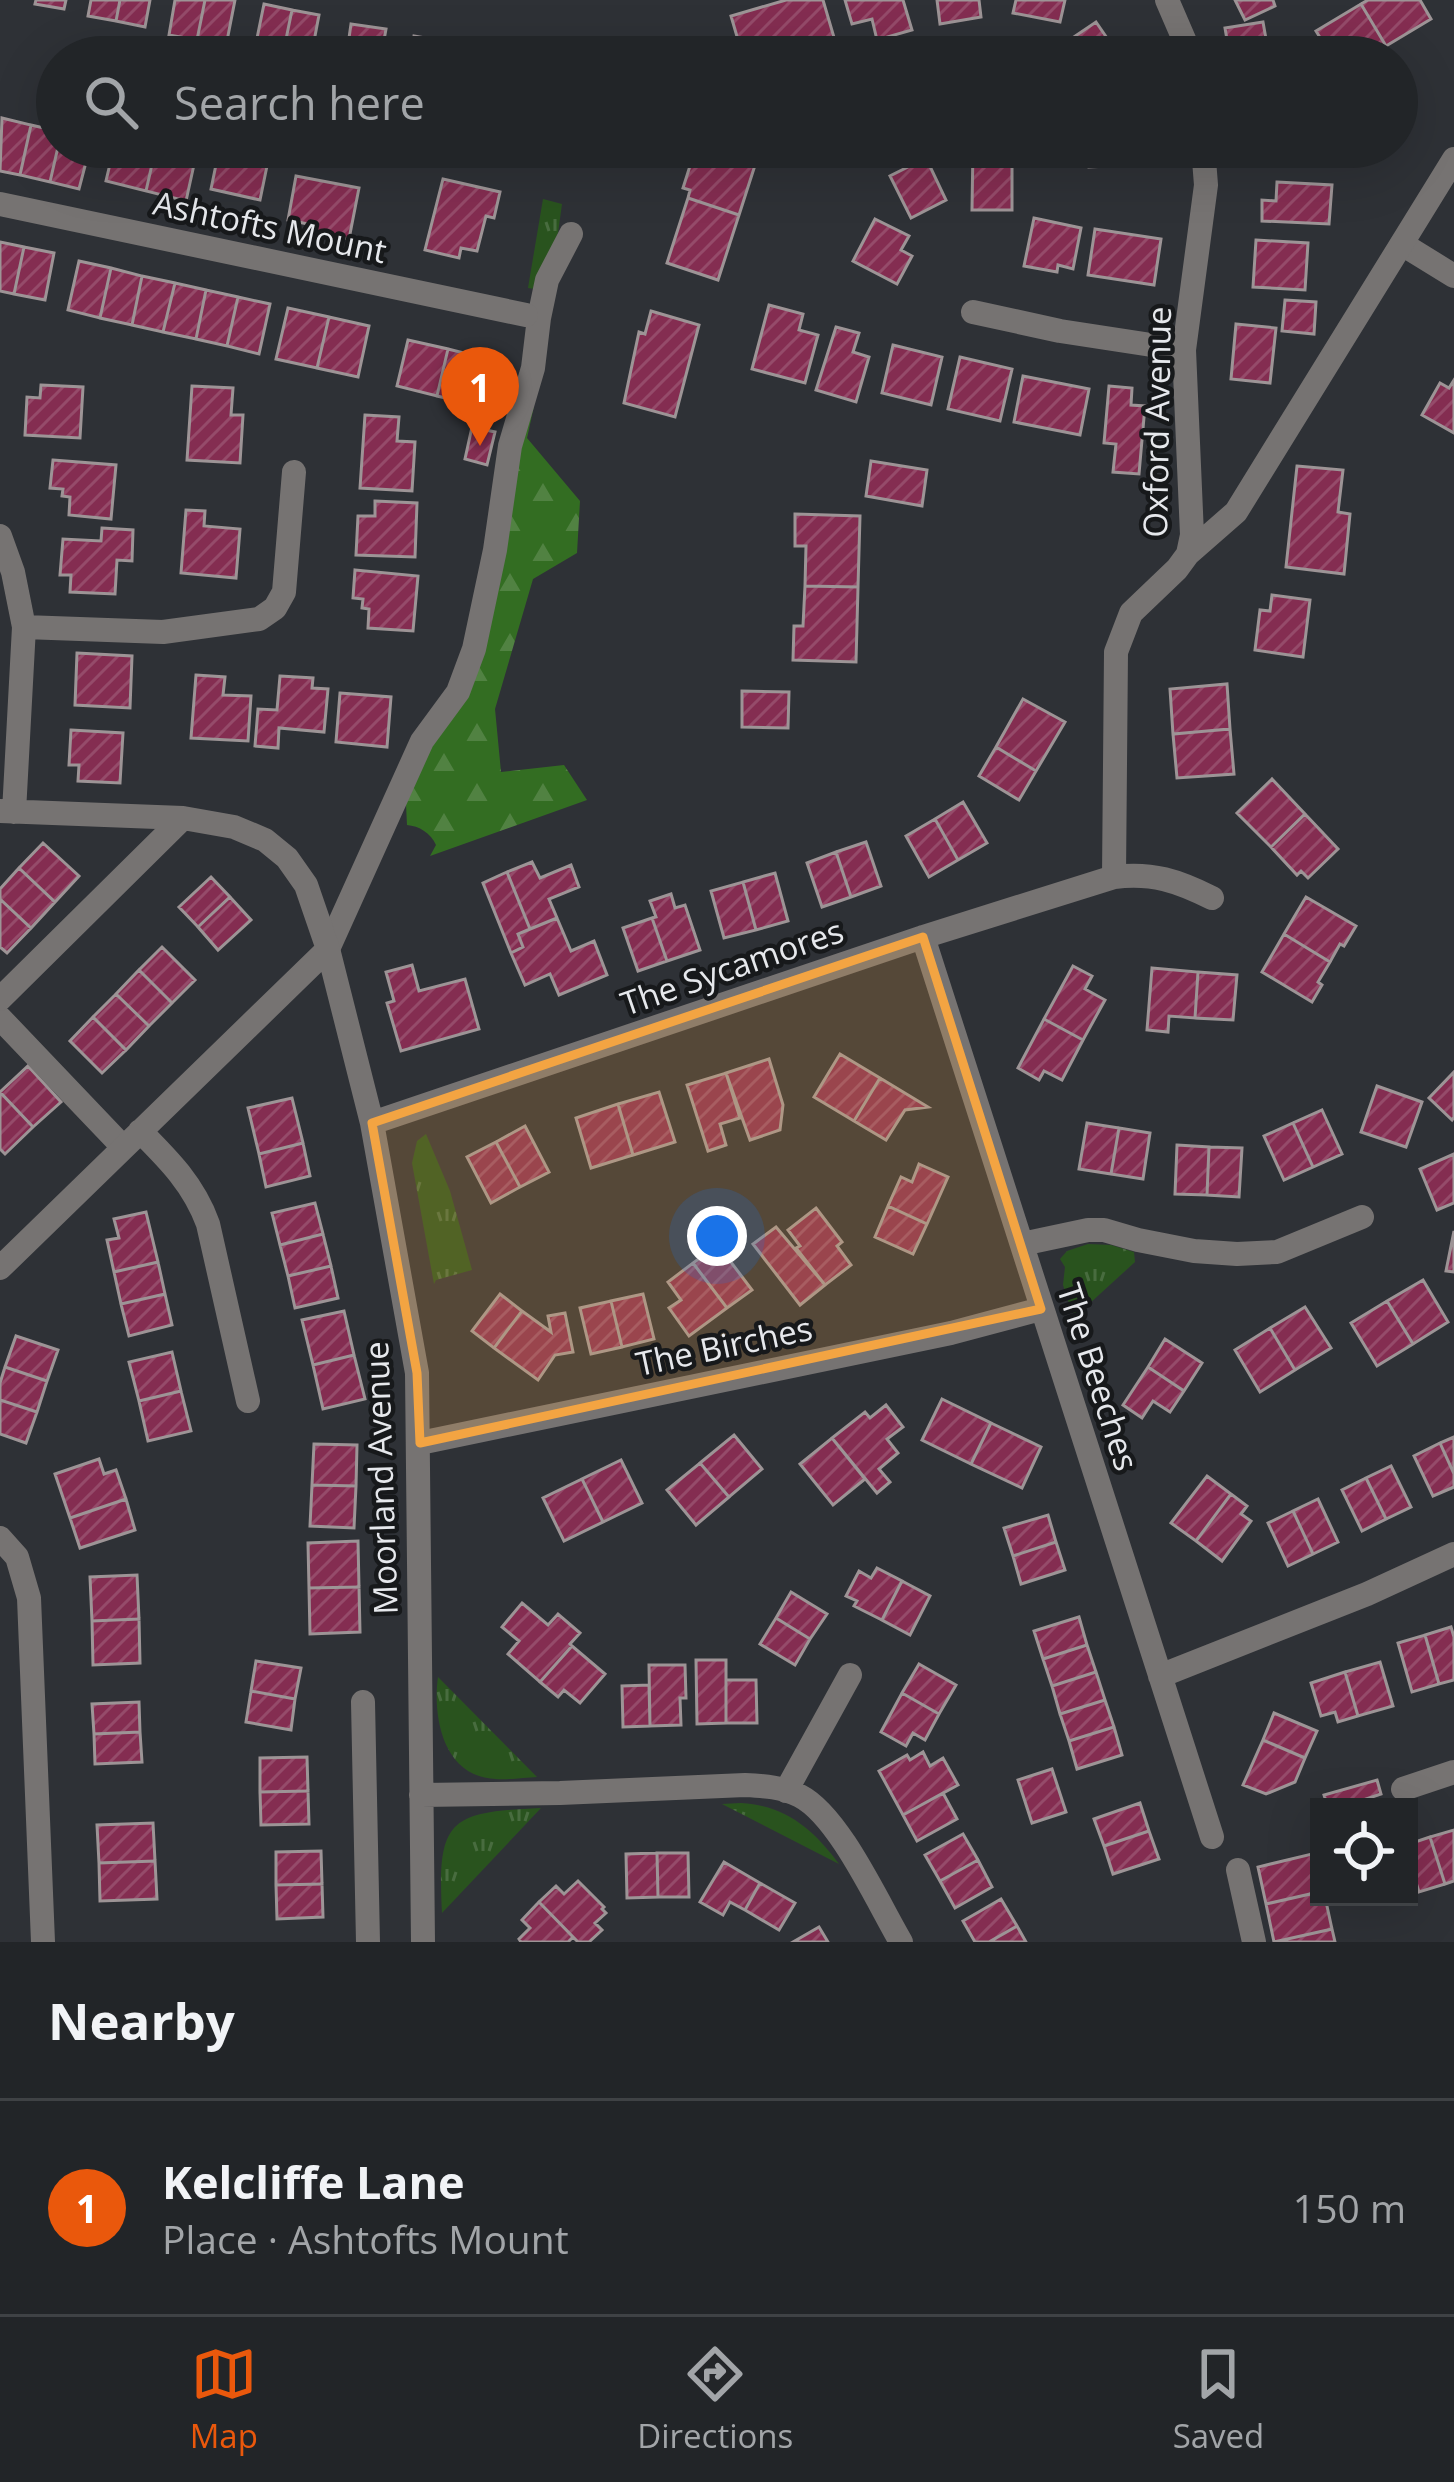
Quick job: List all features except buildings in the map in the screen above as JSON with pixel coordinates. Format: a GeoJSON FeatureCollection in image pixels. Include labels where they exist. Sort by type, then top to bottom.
{"type":"FeatureCollection","features":[{"type":"Feature","properties":{"kind":"street"},"geometry":{"type":"LineString","coordinates":[[1167,0],[1183,36]]}},
{"type":"Feature","properties":{"kind":"street"},"geometry":{"type":"LineString","coordinates":[[1114,877],[1116,652],[1131,613],[1236,512],[1454,159]]}},
{"type":"Feature","properties":{"kind":"street","name":"Oxford Avenue"},"geometry":{"type":"LineString","coordinates":[[1188,554],[1192,535],[1184,350],[1205,168]]}},
{"type":"Feature","properties":{"kind":"street","name":"Ashtofts Mount"},"geometry":{"type":"LineString","coordinates":[[0,204],[532,316]]}},
{"type":"Feature","properties":{"kind":"street"},"geometry":{"type":"LineString","coordinates":[[0,1268],[328,949],[422,741],[458,692],[473,649],[495,550],[510,446],[533,368],[532,316],[571,234]]}},
{"type":"Feature","properties":{"kind":"street"},"geometry":{"type":"LineString","coordinates":[[1402,244],[1454,276]]}},
{"type":"Feature","properties":{"kind":"street"},"geometry":{"type":"LineString","coordinates":[[973,312],[1184,350]]}},
{"type":"Feature","properties":{"kind":"street"},"geometry":{"type":"LineString","coordinates":[[23,627],[163,632],[259,620],[275,608],[284,592],[294,472]]}},
{"type":"Feature","properties":{"kind":"street"},"geometry":{"type":"LineString","coordinates":[[0,536],[13,572],[23,627],[7,812]]}},
{"type":"Feature","properties":{"kind":"street","name":"Moorland Avenue"},"geometry":{"type":"LineString","coordinates":[[7,812],[183,818],[234,826],[265,840],[287,858],[306,885],[328,949],[371,1123],[417,1373],[423,1942]]}},
{"type":"Feature","properties":{"kind":"street"},"geometry":{"type":"LineString","coordinates":[[0,999],[183,818]]}},
{"type":"Feature","properties":{"kind":"street","name":"The Sycamores"},"geometry":{"type":"LineString","coordinates":[[371,1123],[1114,877],[1160,876],[1212,898]]}},
{"type":"Feature","properties":{"kind":"street","name":"The Beeches"},"geometry":{"type":"LineString","coordinates":[[923,937],[1212,1837]]}},
{"type":"Feature","properties":{"kind":"street"},"geometry":{"type":"LineString","coordinates":[[0,1018],[132,1139],[184,1176],[199,1199],[248,1401]]}},
{"type":"Feature","properties":{"kind":"street"},"geometry":{"type":"LineString","coordinates":[[1022,1244],[1104,1230],[1194,1251],[1277,1252],[1362,1217]]}},
{"type":"Feature","properties":{"kind":"street","name":"The Birches"},"geometry":{"type":"LineString","coordinates":[[420,1443],[951,1333],[1041,1309]]}},
{"type":"Feature","properties":{"kind":"street"},"geometry":{"type":"LineString","coordinates":[[0,1538],[17,1557],[29,1598],[44,1942]]}},
{"type":"Feature","properties":{"kind":"street"},"geometry":{"type":"LineString","coordinates":[[1160,1676],[1366,1594],[1454,1553]]}},
{"type":"Feature","properties":{"kind":"street"},"geometry":{"type":"LineString","coordinates":[[787,1791],[850,1675]]}},
{"type":"Feature","properties":{"kind":"street"},"geometry":{"type":"LineString","coordinates":[[363,1702],[368,1942]]}},
{"type":"Feature","properties":{"kind":"street"},"geometry":{"type":"LineString","coordinates":[[1403,1789],[1454,1772]]}},
{"type":"Feature","properties":{"kind":"street"},"geometry":{"type":"LineString","coordinates":[[421,1795],[746,1785],[787,1791],[814,1805],[837,1832],[901,1942]]}},
{"type":"Feature","properties":{"kind":"street"},"geometry":{"type":"LineString","coordinates":[[1238,1870],[1254,1942]]}},
{"type":"Feature","properties":{"kind":"highlighted area"},"geometry":{"type":"Polygon","coordinates":[[[923,937],[1041,1309],[420,1443],[417,1373],[372,1123],[923,937]]]}},
{"type":"Feature","properties":{"kind":"green space"},"geometry":{"type":"Polygon","coordinates":[[[543,199],[562,204],[558,233],[535,289],[528,288],[543,199]]]}},
{"type":"Feature","properties":{"kind":"green space"},"geometry":{"type":"Polygon","coordinates":[[[534,406],[527,438],[580,501],[577,553],[533,579],[495,709],[501,772],[564,765],[587,800],[430,856],[436,845],[424,831],[407,825],[406,804],[433,743],[467,694],[516,447],[534,406]]]}},
{"type":"Feature","properties":{"kind":"green space"},"geometry":{"type":"Polygon","coordinates":[[[426,1134],[450,1191],[472,1270],[434,1284],[412,1163],[417,1141],[426,1134]]]}},
{"type":"Feature","properties":{"kind":"green space"},"geometry":{"type":"Polygon","coordinates":[[[1088,1244],[1134,1252],[1135,1262],[1078,1314],[1072,1312],[1063,1285],[1065,1267],[1060,1259],[1067,1251],[1088,1244]]]}},
{"type":"Feature","properties":{"kind":"green space"},"geometry":{"type":"Polygon","coordinates":[[[438,1677],[537,1777],[486,1778],[456,1760],[442,1735],[438,1677]]]}},
{"type":"Feature","properties":{"kind":"green space"},"geometry":{"type":"Polygon","coordinates":[[[741,1803],[785,1814],[819,1840],[839,1864],[722,1804],[741,1803]]]}},
{"type":"Feature","properties":{"kind":"green space"},"geometry":{"type":"Polygon","coordinates":[[[541,1808],[442,1913],[443,1858],[456,1827],[486,1813],[541,1808]]]}},
{"type":"Feature","properties":{"kind":"place","name":"Kelcliffe Lane"},"geometry":{"type":"Point","coordinates":[480,446]}}]}
